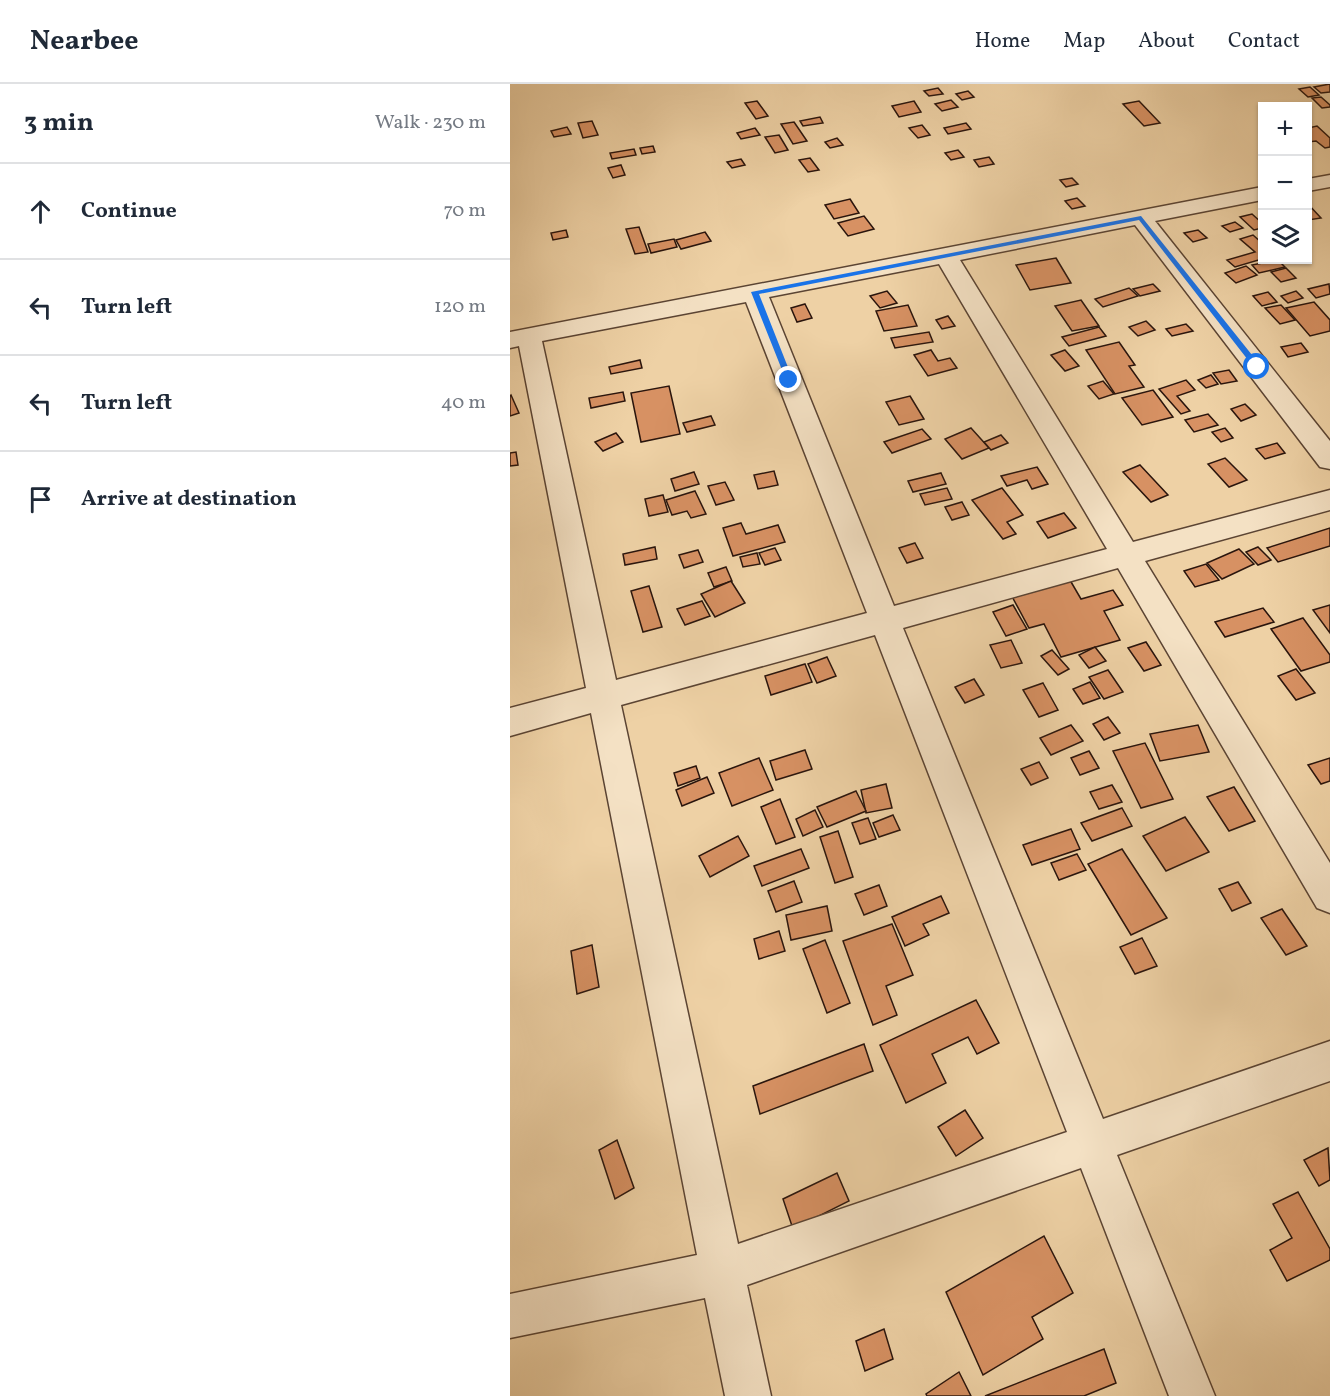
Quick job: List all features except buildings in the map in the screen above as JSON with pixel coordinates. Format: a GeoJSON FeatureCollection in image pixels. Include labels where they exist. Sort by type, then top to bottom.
{"type":"FeatureCollection","features":[{"type":"Feature","properties":{"kind":"street"},"geometry":{"type":"LineString","coordinates":[[748,1396],[604,697],[520,338],[1258,195]]}},
{"type":"Feature","properties":{"kind":"street"},"geometry":{"type":"LineString","coordinates":[[1141,218],[1330,460]]}},
{"type":"Feature","properties":{"kind":"street"},"geometry":{"type":"LineString","coordinates":[[946,255],[1330,896]]}},
{"type":"Feature","properties":{"kind":"street"},"geometry":{"type":"LineString","coordinates":[[755,292],[1191,1396]]}},
{"type":"Feature","properties":{"kind":"street"},"geometry":{"type":"LineString","coordinates":[[510,722],[1330,500]]}},
{"type":"Feature","properties":{"kind":"street"},"geometry":{"type":"LineString","coordinates":[[510,1316],[722,1272],[1330,1061]]}},
{"type":"Feature","properties":{"kind":"route"},"geometry":{"type":"LineString","coordinates":[[789,380],[755,292],[1141,218],[1257,367]]}}]}
